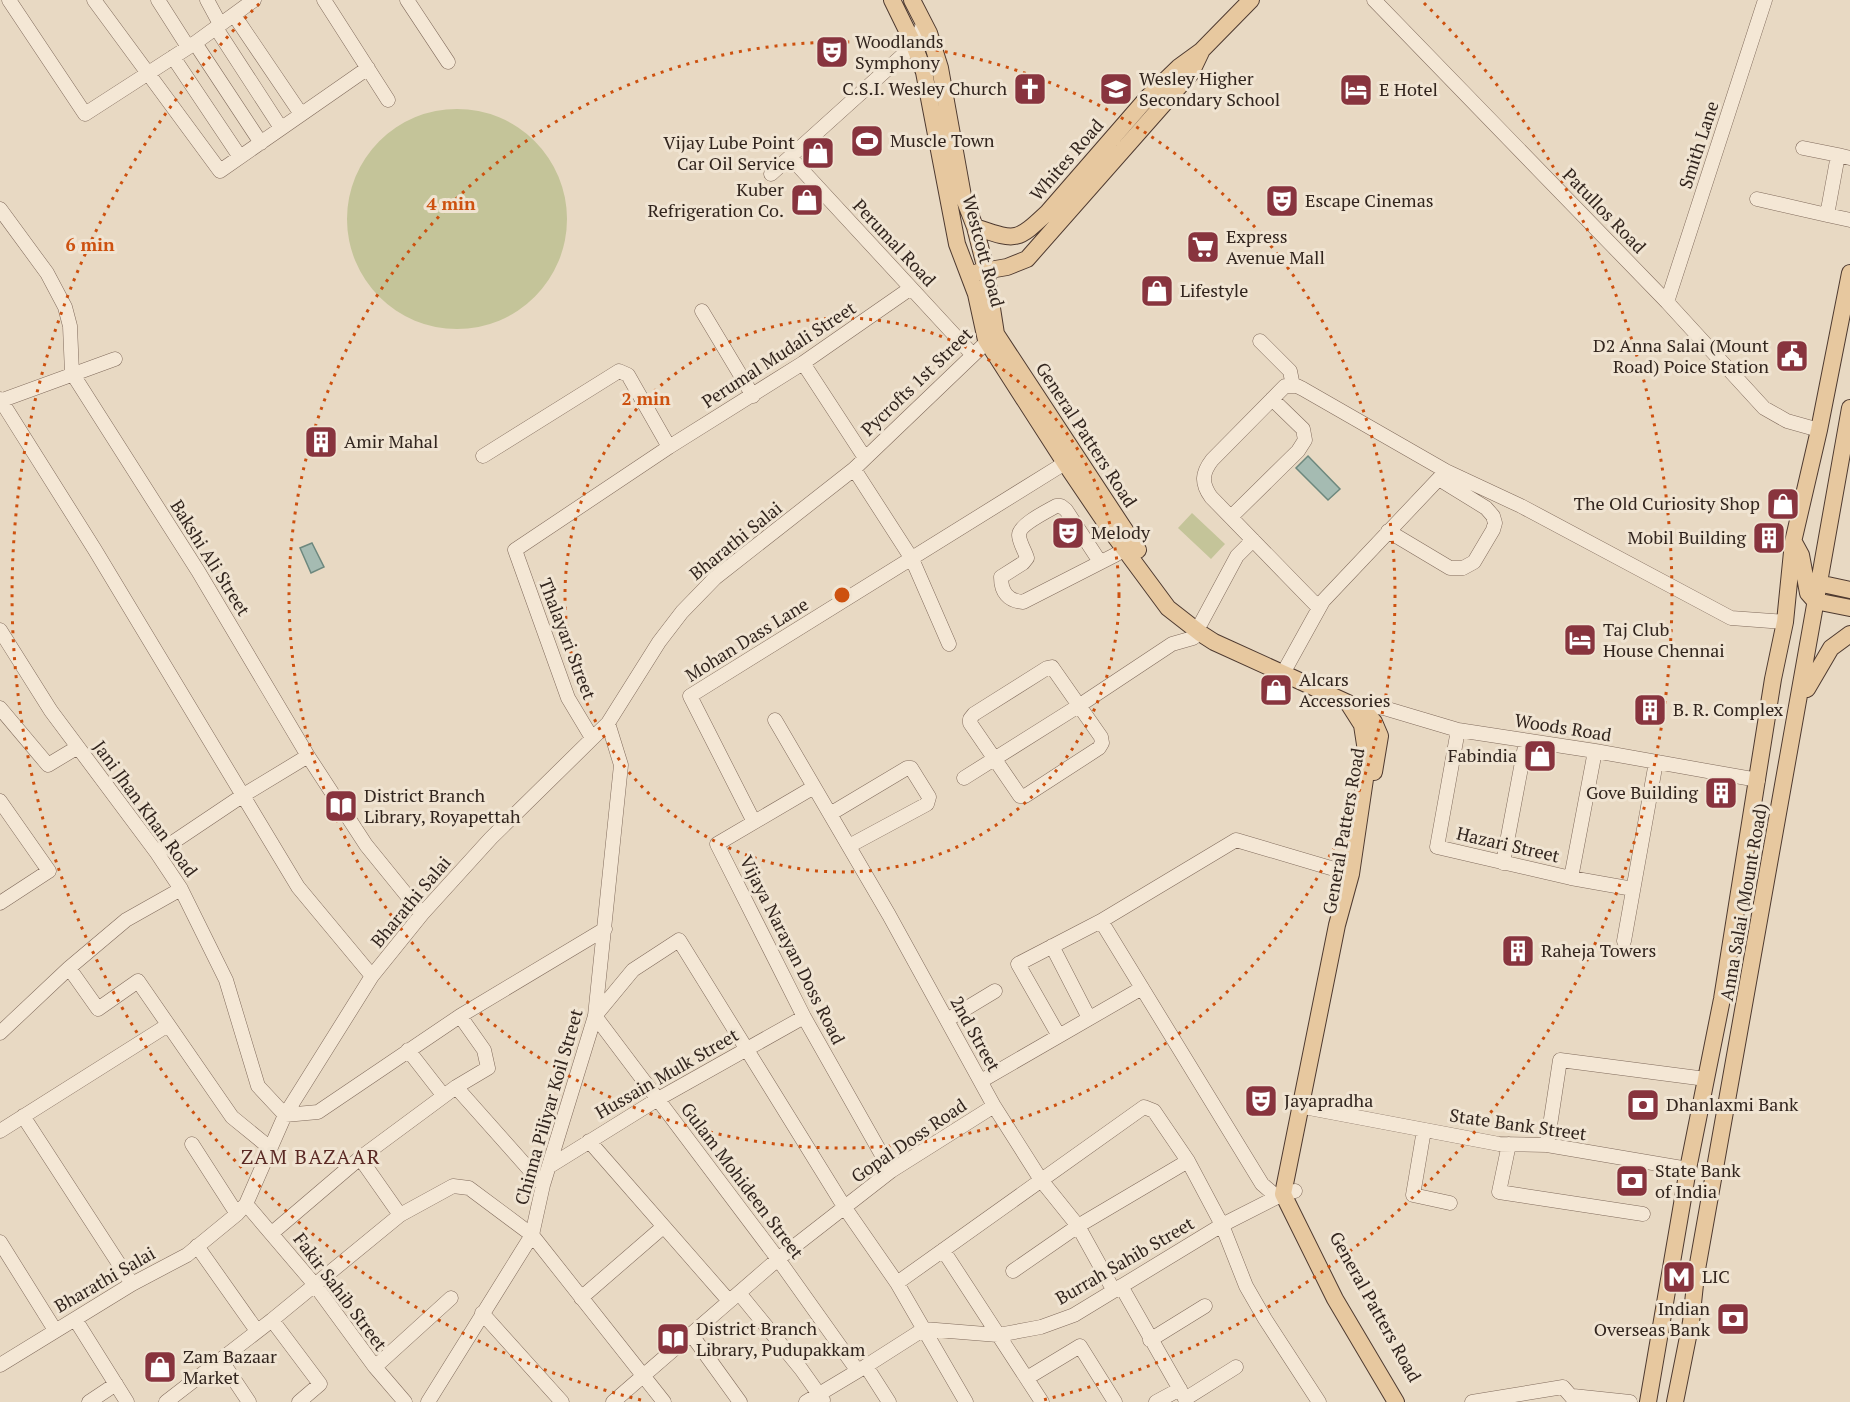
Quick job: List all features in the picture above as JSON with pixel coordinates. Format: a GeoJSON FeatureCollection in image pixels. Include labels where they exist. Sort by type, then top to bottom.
{"type":"FeatureCollection","features":[{"type":"Feature","properties":{"kind":"main road","name":"Westcott Road"},"geometry":{"type":"LineString","coordinates":[[892,0],[914,45],[924,72],[957,244],[991,337]]}},
{"type":"Feature","properties":{"kind":"main road","name":"Westcott Road"},"geometry":{"type":"LineString","coordinates":[[912,0],[929,33],[940,68],[963,196],[975,226],[986,270],[991,337]]}},
{"type":"Feature","properties":{"kind":"main road","name":"Whites Road"},"geometry":{"type":"LineString","coordinates":[[975,226],[1010,238],[1021,236],[1032,228],[1148,98],[1179,67],[1201,51],[1251,0]]}},
{"type":"Feature","properties":{"kind":"main road","name":"Whites Road"},"geometry":{"type":"LineString","coordinates":[[986,270],[1007,267],[1027,259],[1191,72],[1201,51]]}},
{"type":"Feature","properties":{"kind":"main road"},"geometry":{"type":"LineString","coordinates":[[968,275],[986,270]]}},
{"type":"Feature","properties":{"kind":"main road"},"geometry":{"type":"LineString","coordinates":[[1819,430],[1850,273]]}},
{"type":"Feature","properties":{"kind":"main road","name":"General Patters Road"},"geometry":{"type":"LineString","coordinates":[[991,337],[1065,463],[1168,608],[1200,628],[1339,688],[1355,699],[1374,722],[1380,736],[1359,876],[1309,1108],[1285,1194]]}},
{"type":"Feature","properties":{"kind":"main road","name":"General Patters Road"},"geometry":{"type":"LineString","coordinates":[[991,337],[1180,609],[1214,642],[1348,703],[1362,725],[1366,751],[1365,779],[1350,874],[1337,924],[1285,1194],[1334,1281],[1396,1401]]}},
{"type":"Feature","properties":{"kind":"main road","name":"Anna Salai (Mount Road)"},"geometry":{"type":"LineString","coordinates":[[1675,1402],[1850,408]]}},
{"type":"Feature","properties":{"kind":"main road","name":"Anna Salai (Mount Road)"},"geometry":{"type":"LineString","coordinates":[[1647,1402],[1722,999],[1773,679],[1785,622],[1793,542],[1819,430]]}},
{"type":"Feature","properties":{"kind":"main road"},"geometry":{"type":"LineString","coordinates":[[1793,542],[1802,555],[1806,590],[1815,601],[1850,608]]}},
{"type":"Feature","properties":{"kind":"main road"},"geometry":{"type":"LineString","coordinates":[[1818,583],[1850,590]]}},
{"type":"Feature","properties":{"kind":"main road"},"geometry":{"type":"LineString","coordinates":[[1798,706],[1831,648],[1850,634]]}},
{"type":"Feature","properties":{"kind":"main road"},"geometry":{"type":"LineString","coordinates":[[1671,1272],[1696,1275]]}},
{"type":"Feature","properties":{"kind":"street"},"geometry":{"type":"LineString","coordinates":[[9,0],[84,113],[87,114],[254,0]]}},
{"type":"Feature","properties":{"kind":"street"},"geometry":{"type":"LineString","coordinates":[[94,0],[220,171],[368,68]]}},
{"type":"Feature","properties":{"kind":"street"},"geometry":{"type":"LineString","coordinates":[[158,0],[261,142]]}},
{"type":"Feature","properties":{"kind":"street"},"geometry":{"type":"LineString","coordinates":[[207,0],[218,26],[281,128]]}},
{"type":"Feature","properties":{"kind":"street"},"geometry":{"type":"LineString","coordinates":[[324,0],[388,100]]}},
{"type":"Feature","properties":{"kind":"street"},"geometry":{"type":"LineString","coordinates":[[407,0],[448,62]]}},
{"type":"Feature","properties":{"kind":"street","name":"Patullos Road"},"geometry":{"type":"LineString","coordinates":[[1374,0],[1667,302],[1764,408],[1787,421],[1819,430]]}},
{"type":"Feature","properties":{"kind":"street","name":"Smith Lane"},"geometry":{"type":"LineString","coordinates":[[1667,302],[1765,0]]}},
{"type":"Feature","properties":{"kind":"street"},"geometry":{"type":"LineString","coordinates":[[234,15],[301,114]]}},
{"type":"Feature","properties":{"kind":"street"},"geometry":{"type":"LineString","coordinates":[[771,174],[914,45],[924,22]]}},
{"type":"Feature","properties":{"kind":"street"},"geometry":{"type":"LineString","coordinates":[[172,57],[240,157]]}},
{"type":"Feature","properties":{"kind":"street"},"geometry":{"type":"LineString","coordinates":[[1803,148],[1844,156],[1827,215]]}},
{"type":"Feature","properties":{"kind":"street","name":"Perumal Road"},"geometry":{"type":"LineString","coordinates":[[790,157],[972,354]]}},
{"type":"Feature","properties":{"kind":"street"},"geometry":{"type":"LineString","coordinates":[[1756,199],[1850,220]]}},
{"type":"Feature","properties":{"kind":"street"},"geometry":{"type":"LineString","coordinates":[[0,209],[47,273],[65,307],[70,326],[72,373]]}},
{"type":"Feature","properties":{"kind":"street","name":"Perumal Mudali Street"},"geometry":{"type":"LineString","coordinates":[[515,550],[669,447],[803,363],[911,288]]}},
{"type":"Feature","properties":{"kind":"street"},"geometry":{"type":"LineString","coordinates":[[702,311],[753,396]]}},
{"type":"Feature","properties":{"kind":"street","name":"Pycrofts 1st Street"},"geometry":{"type":"LineString","coordinates":[[865,458],[991,337]]}},
{"type":"Feature","properties":{"kind":"street"},"geometry":{"type":"LineString","coordinates":[[1260,341],[1290,371],[1293,386]]}},
{"type":"Feature","properties":{"kind":"street"},"geometry":{"type":"LineString","coordinates":[[115,359],[0,400],[95,550],[298,887],[372,976]]}},
{"type":"Feature","properties":{"kind":"street"},"geometry":{"type":"LineString","coordinates":[[803,363],[865,458]]}},
{"type":"Feature","properties":{"kind":"street"},"geometry":{"type":"LineString","coordinates":[[483,456],[619,371],[628,375],[669,447]]}},
{"type":"Feature","properties":{"kind":"street","name":"Bakshi Ali Street"},"geometry":{"type":"LineString","coordinates":[[72,373],[198,571],[308,756],[366,845],[422,914]]}},
{"type":"Feature","properties":{"kind":"street"},"geometry":{"type":"LineString","coordinates":[[1318,607],[1207,492],[1203,476],[1212,460],[1285,386],[1304,389],[1443,475],[1486,508],[1493,516],[1495,523],[1474,562],[1463,568],[1450,568],[1388,531]]}},
{"type":"Feature","properties":{"kind":"street"},"geometry":{"type":"LineString","coordinates":[[1231,517],[1298,451],[1305,440],[1303,429],[1272,399]]}},
{"type":"Feature","properties":{"kind":"street","name":"Bharathi Salai"},"geometry":{"type":"LineString","coordinates":[[0,1365],[132,1284],[187,1255],[242,1209],[285,1115],[372,976],[422,914],[490,838],[608,723],[658,642],[682,612],[716,578],[854,470],[865,458]]}},
{"type":"Feature","properties":{"kind":"street","name":"Mohan Dass Lane"},"geometry":{"type":"LineString","coordinates":[[754,822],[690,696],[1065,463]]}},
{"type":"Feature","properties":{"kind":"street"},"geometry":{"type":"LineString","coordinates":[[854,470],[912,559],[949,644]]}},
{"type":"Feature","properties":{"kind":"street"},"geometry":{"type":"LineString","coordinates":[[1287,666],[1318,607],[1335,585],[1443,475]]}},
{"type":"Feature","properties":{"kind":"street"},"geometry":{"type":"LineString","coordinates":[[1443,475],[1521,506],[1731,618],[1785,622]]}},
{"type":"Feature","properties":{"kind":"street"},"geometry":{"type":"LineString","coordinates":[[1100,562],[1066,510],[1061,506],[1056,506],[1021,529],[1019,535],[1027,558],[1001,577],[1001,586],[1013,601],[1023,602],[1100,562],[1125,549]]}},
{"type":"Feature","properties":{"kind":"street"},"geometry":{"type":"LineString","coordinates":[[964,778],[1172,644],[1193,638],[1237,556],[1253,540]]}},
{"type":"Feature","properties":{"kind":"street","name":"Thalayari Street"},"geometry":{"type":"LineString","coordinates":[[515,550],[568,698],[592,738]]}},
{"type":"Feature","properties":{"kind":"street","name":"Jani Jhan Khan Road"},"geometry":{"type":"LineString","coordinates":[[0,630],[51,711],[157,852],[180,889],[226,980],[258,1086],[285,1115]]}},
{"type":"Feature","properties":{"kind":"street"},"geometry":{"type":"LineString","coordinates":[[1052,667],[1080,705],[1101,737],[1102,743],[1099,748],[1025,796],[1016,794],[970,723],[974,714],[1052,667]]}},
{"type":"Feature","properties":{"kind":"street","name":"Woods Road"},"geometry":{"type":"LineString","coordinates":[[1364,711],[1377,707],[1384,708],[1458,730],[1595,751],[1758,780]]}},
{"type":"Feature","properties":{"kind":"street"},"geometry":{"type":"LineString","coordinates":[[0,708],[48,765],[78,747]]}},
{"type":"Feature","properties":{"kind":"street","name":"2nd Street"},"geometry":{"type":"LineString","coordinates":[[775,720],[849,846],[994,1106],[1041,1180],[1078,1226],[1184,1397]]}},
{"type":"Feature","properties":{"kind":"street","name":"Chinna Piliyar Koil Street"},"geometry":{"type":"LineString","coordinates":[[428,1402],[532,1235],[543,1185],[595,1016],[621,765],[608,723]]}},
{"type":"Feature","properties":{"kind":"street","name":"Hazari Street"},"geometry":{"type":"LineString","coordinates":[[1458,730],[1437,847],[1571,878],[1633,889]]}},
{"type":"Feature","properties":{"kind":"street"},"geometry":{"type":"LineString","coordinates":[[1503,863],[1526,741]]}},
{"type":"Feature","properties":{"kind":"street"},"geometry":{"type":"LineString","coordinates":[[1571,878],[1595,751]]}},
{"type":"Feature","properties":{"kind":"street"},"geometry":{"type":"LineString","coordinates":[[157,852],[308,756]]}},
{"type":"Feature","properties":{"kind":"street"},"geometry":{"type":"LineString","coordinates":[[1624,941],[1656,762]]}},
{"type":"Feature","properties":{"kind":"street"},"geometry":{"type":"LineString","coordinates":[[830,814],[907,768],[912,768],[929,797],[927,804],[849,846]]}},
{"type":"Feature","properties":{"kind":"street","name":"Vijaya Narayan Doss Road"},"geometry":{"type":"LineString","coordinates":[[814,787],[717,844],[804,1017],[891,1171]]}},
{"type":"Feature","properties":{"kind":"street"},"geometry":{"type":"LineString","coordinates":[[0,801],[49,871],[0,903]]}},
{"type":"Feature","properties":{"kind":"street"},"geometry":{"type":"LineString","coordinates":[[1059,1036],[1018,964],[1101,921],[1236,840],[1350,874]]}},
{"type":"Feature","properties":{"kind":"street"},"geometry":{"type":"LineString","coordinates":[[0,1033],[69,968],[126,920],[180,889]]}},
{"type":"Feature","properties":{"kind":"street"},"geometry":{"type":"LineString","coordinates":[[1101,921],[1262,1184],[1285,1194]]}},
{"type":"Feature","properties":{"kind":"street"},"geometry":{"type":"LineString","coordinates":[[285,1115],[318,1112],[460,1016],[605,929]]}},
{"type":"Feature","properties":{"kind":"street"},"geometry":{"type":"LineString","coordinates":[[595,1016],[633,970],[679,940],[845,1208],[897,1283],[966,1402]]}},
{"type":"Feature","properties":{"kind":"street"},"geometry":{"type":"LineString","coordinates":[[1052,946],[1089,1018]]}},
{"type":"Feature","properties":{"kind":"street"},"geometry":{"type":"LineString","coordinates":[[69,968],[98,1009],[138,981],[232,1117],[270,1148]]}},
{"type":"Feature","properties":{"kind":"street","name":"Gopal Doss Road"},"geometry":{"type":"LineString","coordinates":[[981,1081],[1142,988]]}},
{"type":"Feature","properties":{"kind":"street"},"geometry":{"type":"LineString","coordinates":[[947,1020],[995,991]]}},
{"type":"Feature","properties":{"kind":"street"},"geometry":{"type":"LineString","coordinates":[[272,1233],[360,1158],[443,1095],[488,1068],[484,1050],[460,1016]]}},
{"type":"Feature","properties":{"kind":"street","name":"Gulam Mohideen Street"},"geometry":{"type":"LineString","coordinates":[[595,1016],[889,1402]]}},
{"type":"Feature","properties":{"kind":"street","name":"Hussain Mulk Street"},"geometry":{"type":"LineString","coordinates":[[550,1166],[658,1099],[804,1017]]}},
{"type":"Feature","properties":{"kind":"street"},"geometry":{"type":"LineString","coordinates":[[0,1131],[168,1025]]}},
{"type":"Feature","properties":{"kind":"street"},"geometry":{"type":"LineString","coordinates":[[408,1050],[443,1095]]}},
{"type":"Feature","properties":{"kind":"street"},"geometry":{"type":"LineString","coordinates":[[1547,1145],[1560,1060],[1706,1078]]}},
{"type":"Feature","properties":{"kind":"street"},"geometry":{"type":"LineString","coordinates":[[456,1087],[543,1185]]}},
{"type":"Feature","properties":{"kind":"street","name":"Gopal Doss Road"},"geometry":{"type":"LineString","coordinates":[[613,1402],[778,1259],[891,1171],[994,1106]]}},
{"type":"Feature","properties":{"kind":"street"},"geometry":{"type":"LineString","coordinates":[[897,1283],[1144,1107],[1154,1111],[1188,1161],[1222,1225],[1246,1286],[1319,1402]]}},
{"type":"Feature","properties":{"kind":"street","name":"State Bank Street"},"geometry":{"type":"LineString","coordinates":[[1309,1108],[1509,1144],[1547,1145],[1689,1169]]}},
{"type":"Feature","properties":{"kind":"street"},"geometry":{"type":"LineString","coordinates":[[23,1116],[132,1284]]}},
{"type":"Feature","properties":{"kind":"street"},"geometry":{"type":"LineString","coordinates":[[1424,1130],[1413,1196],[1450,1203]]}},
{"type":"Feature","properties":{"kind":"street"},"geometry":{"type":"LineString","coordinates":[[588,1141],[663,1227],[734,1297],[822,1398]]}},
{"type":"Feature","properties":{"kind":"street","name":"Fakir Sahib Street"},"geometry":{"type":"LineString","coordinates":[[192,1144],[242,1209],[272,1233],[315,1285],[375,1367],[405,1402]]}},
{"type":"Feature","properties":{"kind":"street"},"geometry":{"type":"LineString","coordinates":[[1509,1144],[1499,1192],[1643,1214]]}},
{"type":"Feature","properties":{"kind":"street"},"geometry":{"type":"LineString","coordinates":[[360,1158],[400,1215]]}},
{"type":"Feature","properties":{"kind":"street"},"geometry":{"type":"LineString","coordinates":[[1013,1271],[1078,1226],[1188,1161]]}},
{"type":"Feature","properties":{"kind":"street"},"geometry":{"type":"LineString","coordinates":[[166,1402],[272,1320],[400,1215],[453,1186],[469,1188],[532,1235],[664,1402]]}},
{"type":"Feature","properties":{"kind":"street","name":"Burrah Sahib Street"},"geometry":{"type":"LineString","coordinates":[[924,1329],[998,1335],[1041,1327],[1074,1315],[1222,1225],[1285,1194]]}},
{"type":"Feature","properties":{"kind":"street"},"geometry":{"type":"LineString","coordinates":[[580,1298],[663,1227]]}},
{"type":"Feature","properties":{"kind":"street"},"geometry":{"type":"LineString","coordinates":[[0,1242],[55,1330]]}},
{"type":"Feature","properties":{"kind":"street"},"geometry":{"type":"LineString","coordinates":[[197,1246],[257,1331]]}},
{"type":"Feature","properties":{"kind":"street"},"geometry":{"type":"LineString","coordinates":[[943,1250],[1042,1402]]}},
{"type":"Feature","properties":{"kind":"street"},"geometry":{"type":"LineString","coordinates":[[375,1367],[451,1298]]}},
{"type":"Feature","properties":{"kind":"street"},"geometry":{"type":"LineString","coordinates":[[1150,1340],[1205,1306]]}},
{"type":"Feature","properties":{"kind":"street"},"geometry":{"type":"LineString","coordinates":[[482,1313],[562,1402]]}},
{"type":"Feature","properties":{"kind":"street"},"geometry":{"type":"LineString","coordinates":[[75,1319],[127,1402]]}},
{"type":"Feature","properties":{"kind":"street"},"geometry":{"type":"LineString","coordinates":[[272,1320],[320,1384],[299,1402]]}},
{"type":"Feature","properties":{"kind":"street"},"geometry":{"type":"LineString","coordinates":[[806,1402],[822,1398],[862,1368],[924,1329]]}},
{"type":"Feature","properties":{"kind":"street"},"geometry":{"type":"LineString","coordinates":[[691,1334],[740,1402]]}},
{"type":"Feature","properties":{"kind":"street"},"geometry":{"type":"LineString","coordinates":[[1027,1378],[1080,1346],[1114,1402]]}},
{"type":"Feature","properties":{"kind":"street"},"geometry":{"type":"LineString","coordinates":[[221,1360],[249,1402]]}},
{"type":"Feature","properties":{"kind":"street"},"geometry":{"type":"LineString","coordinates":[[1156,1402],[1184,1397],[1236,1367]]}},
{"type":"Feature","properties":{"kind":"street"},"geometry":{"type":"LineString","coordinates":[[89,1402],[116,1384]]}},
{"type":"Feature","properties":{"kind":"street"},"geometry":{"type":"LineString","coordinates":[[1472,1402],[1563,1387],[1574,1399],[1630,1402]]}},
{"type":"Feature","properties":{"kind":"green space"},"geometry":{"type":"Polygon","coordinates":[[[446,109],[468,109],[499,117],[518,127],[535,141],[549,158],[559,177],[565,197],[567,219],[565,241],[559,261],[549,280],[535,297],[518,311],[489,325],[468,329],[446,329],[425,325],[405,316],[387,304],[372,289],[351,251],[347,230],[347,208],[351,187],[360,167],[372,149],[387,134],[425,113],[446,109]]]}},
{"type":"Feature","properties":{"kind":"green space"},"geometry":{"type":"Polygon","coordinates":[[[1192,513],[1225,544],[1211,559],[1178,528],[1192,513]]]}},
{"type":"Feature","properties":{"kind":"shaded area"},"geometry":{"type":"Polygon","coordinates":[[[1308,456],[1340,489],[1328,500],[1296,468],[1308,456]]]}},
{"type":"Feature","properties":{"kind":"shaded area"},"geometry":{"type":"Polygon","coordinates":[[[312,543],[324,567],[311,573],[300,548],[312,543]]]}},
{"type":"Feature","properties":{"kind":"place","name":"Woodlands Symphony"},"geometry":{"type":"Point","coordinates":[832,52]}},
{"type":"Feature","properties":{"kind":"place","name":"C.S.I. Wesley Church"},"geometry":{"type":"Point","coordinates":[1030,89]}},
{"type":"Feature","properties":{"kind":"place","name":"Wesley Higher Secondary School"},"geometry":{"type":"Point","coordinates":[1116,89]}},
{"type":"Feature","properties":{"kind":"place","name":"E Hotel"},"geometry":{"type":"Point","coordinates":[1356,90]}},
{"type":"Feature","properties":{"kind":"place","name":"Muscle Town"},"geometry":{"type":"Point","coordinates":[867,141]}},
{"type":"Feature","properties":{"kind":"place","name":"Vijay Lube Point Car Oil Service"},"geometry":{"type":"Point","coordinates":[818,153]}},
{"type":"Feature","properties":{"kind":"place","name":"Kuber Refrigeration Co."},"geometry":{"type":"Point","coordinates":[807,200]}},
{"type":"Feature","properties":{"kind":"place","name":"Escape Cinemas"},"geometry":{"type":"Point","coordinates":[1282,201]}},
{"type":"Feature","properties":{"kind":"place","name":"Express Avenue Mall"},"geometry":{"type":"Point","coordinates":[1203,247]}},
{"type":"Feature","properties":{"kind":"place","name":"Lifestyle"},"geometry":{"type":"Point","coordinates":[1157,291]}},
{"type":"Feature","properties":{"kind":"place","name":"D2 Anna Salai (Mount Road) Poice Station"},"geometry":{"type":"Point","coordinates":[1792,356]}},
{"type":"Feature","properties":{"kind":"place","name":"Amir Mahal"},"geometry":{"type":"Point","coordinates":[321,442]}},
{"type":"Feature","properties":{"kind":"place","name":"The Old Curiosity Shop"},"geometry":{"type":"Point","coordinates":[1783,504]}},
{"type":"Feature","properties":{"kind":"place","name":"Melody"},"geometry":{"type":"Point","coordinates":[1068,533]}},
{"type":"Feature","properties":{"kind":"place","name":"Mobil Building"},"geometry":{"type":"Point","coordinates":[1769,538]}},
{"type":"Feature","properties":{"kind":"place","name":"Taj Club House Chennai"},"geometry":{"type":"Point","coordinates":[1580,640]}},
{"type":"Feature","properties":{"kind":"place","name":"Alcars Accessories"},"geometry":{"type":"Point","coordinates":[1276,690]}},
{"type":"Feature","properties":{"kind":"place","name":"B. R. Complex"},"geometry":{"type":"Point","coordinates":[1650,710]}},
{"type":"Feature","properties":{"kind":"place","name":"Fabindia"},"geometry":{"type":"Point","coordinates":[1540,756]}},
{"type":"Feature","properties":{"kind":"place","name":"Gove Building"},"geometry":{"type":"Point","coordinates":[1721,793]}},
{"type":"Feature","properties":{"kind":"place","name":"District Branch Library, Royapettah"},"geometry":{"type":"Point","coordinates":[341,806]}},
{"type":"Feature","properties":{"kind":"place","name":"Raheja Towers"},"geometry":{"type":"Point","coordinates":[1518,951]}},
{"type":"Feature","properties":{"kind":"place","name":"Jayapradha"},"geometry":{"type":"Point","coordinates":[1261,1101]}},
{"type":"Feature","properties":{"kind":"place","name":"Dhanlaxmi Bank"},"geometry":{"type":"Point","coordinates":[1643,1105]}},
{"type":"Feature","properties":{"kind":"place","name":"State Bank of India"},"geometry":{"type":"Point","coordinates":[1632,1181]}},
{"type":"Feature","properties":{"kind":"place","name":"LIC"},"geometry":{"type":"Point","coordinates":[1679,1277]}},
{"type":"Feature","properties":{"kind":"place","name":"Indian Overseas Bank"},"geometry":{"type":"Point","coordinates":[1733,1319]}},
{"type":"Feature","properties":{"kind":"place","name":"District Branch Library, Pudupakkam"},"geometry":{"type":"Point","coordinates":[673,1339]}},
{"type":"Feature","properties":{"kind":"place","name":"Zam Bazaar Market"},"geometry":{"type":"Point","coordinates":[160,1367]}},
{"type":"Feature","properties":{"kind":"district","name":"ZAM BAZAAR"},"geometry":{"type":"Point","coordinates":[311,1157]}}]}
